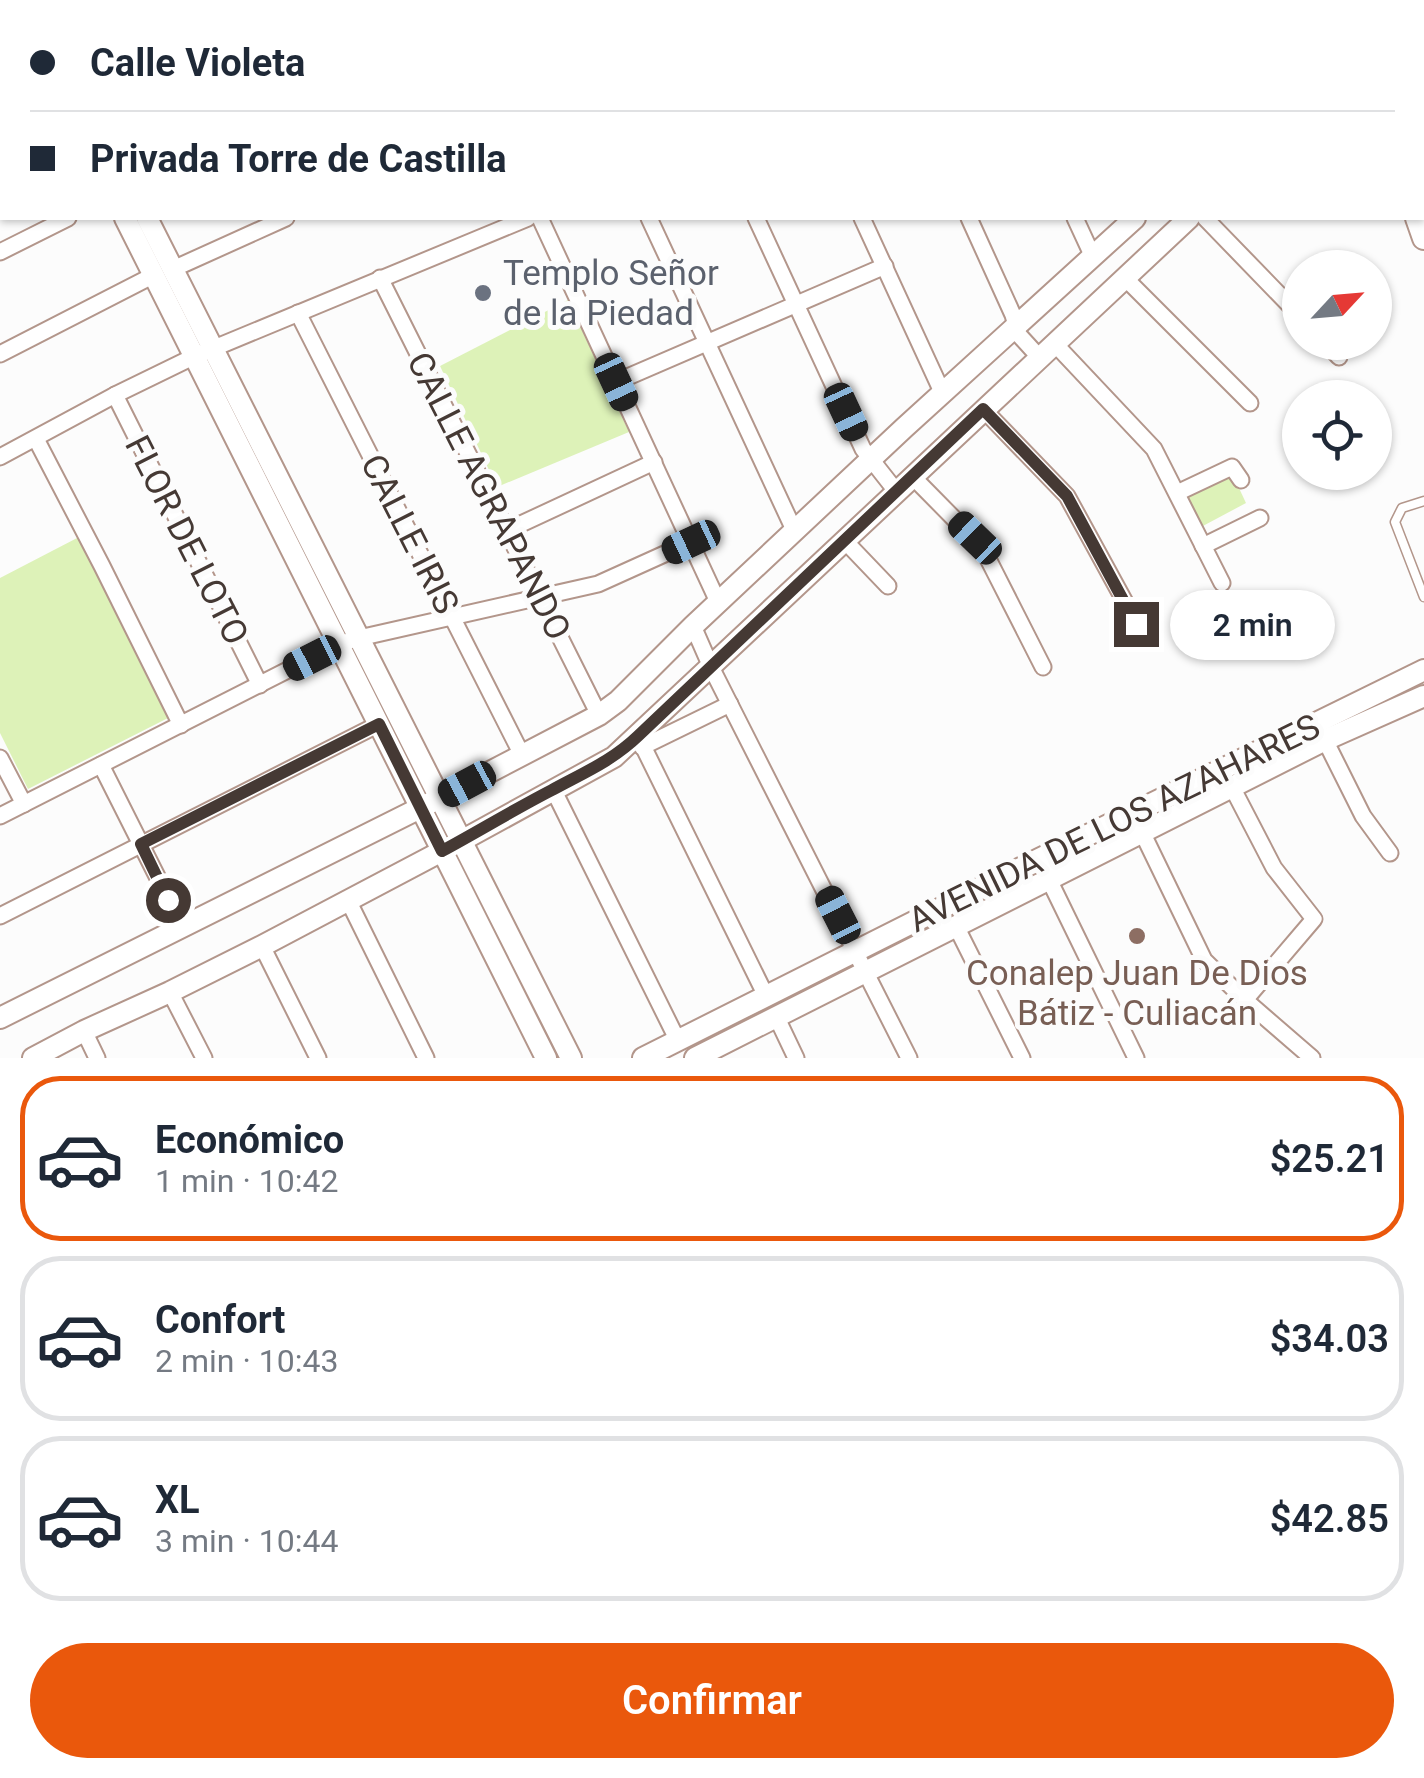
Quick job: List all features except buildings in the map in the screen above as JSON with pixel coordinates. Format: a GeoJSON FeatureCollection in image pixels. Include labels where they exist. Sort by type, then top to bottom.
{"type":"FeatureCollection","features":[{"type":"Feature","properties":{"kind":"street"},"geometry":{"type":"LineString","coordinates":[[0,252],[64,220]]}},
{"type":"Feature","properties":{"kind":"street"},"geometry":{"type":"LineString","coordinates":[[126,220],[164,272]]}},
{"type":"Feature","properties":{"kind":"street"},"geometry":{"type":"LineString","coordinates":[[148,220],[164,272],[430,803],[571,1058]]}},
{"type":"Feature","properties":{"kind":"street"},"geometry":{"type":"LineString","coordinates":[[0,354],[164,272],[281,220]]}},
{"type":"Feature","properties":{"kind":"street"},"geometry":{"type":"LineString","coordinates":[[541,220],[719,604]]}},
{"type":"Feature","properties":{"kind":"street"},"geometry":{"type":"LineString","coordinates":[[651,220],[795,532]]}},
{"type":"Feature","properties":{"kind":"street"},"geometry":{"type":"LineString","coordinates":[[757,220],[863,448],[896,491]]}},
{"type":"Feature","properties":{"kind":"street"},"geometry":{"type":"LineString","coordinates":[[863,220],[943,394]]}},
{"type":"Feature","properties":{"kind":"street"},"geometry":{"type":"LineString","coordinates":[[970,220],[1018,335],[1047,351],[1154,449],[1222,582]]}},
{"type":"Feature","properties":{"kind":"street"},"geometry":{"type":"LineString","coordinates":[[1077,220],[1093,257]]}},
{"type":"Feature","properties":{"kind":"street"},"geometry":{"type":"LineString","coordinates":[[0,1018],[430,803],[618,701],[693,626],[1133,220]]}},
{"type":"Feature","properties":{"kind":"street"},"geometry":{"type":"LineString","coordinates":[[640,742],[711,666],[1186,220]]}},
{"type":"Feature","properties":{"kind":"street"},"geometry":{"type":"LineString","coordinates":[[1207,220],[1282,297]]}},
{"type":"Feature","properties":{"kind":"street"},"geometry":{"type":"LineString","coordinates":[[0,457],[204,352],[502,222]]}},
{"type":"Feature","properties":{"kind":"street"},"geometry":{"type":"LineString","coordinates":[[616,382],[884,266]]}},
{"type":"Feature","properties":{"kind":"street","name":"CALLE AGRAPANDO"},"geometry":{"type":"LineString","coordinates":[[380,278],[599,714]]}},
{"type":"Feature","properties":{"kind":"street"},"geometry":{"type":"LineString","coordinates":[[1125,278],[1250,403]]}},
{"type":"Feature","properties":{"kind":"street","name":"CALLE IRIS"},"geometry":{"type":"LineString","coordinates":[[298,313],[522,755]]}},
{"type":"Feature","properties":{"kind":"street","name":"FLOR DE LOTO"},"geometry":{"type":"LineString","coordinates":[[115,395],[260,685]]}},
{"type":"Feature","properties":{"kind":"street"},"geometry":{"type":"LineString","coordinates":[[983,409],[1067,496],[1136,624]]}},
{"type":"Feature","properties":{"kind":"street"},"geometry":{"type":"LineString","coordinates":[[36,439],[181,725]]}},
{"type":"Feature","properties":{"kind":"street"},"geometry":{"type":"LineString","coordinates":[[506,531],[654,462]]}},
{"type":"Feature","properties":{"kind":"street"},"geometry":{"type":"LineString","coordinates":[[1177,493],[1232,466],[1241,480]]}},
{"type":"Feature","properties":{"kind":"street"},"geometry":{"type":"LineString","coordinates":[[912,476],[982,548],[1044,667]]}},
{"type":"Feature","properties":{"kind":"street"},"geometry":{"type":"LineString","coordinates":[[1204,546],[1260,518]]}},
{"type":"Feature","properties":{"kind":"street"},"geometry":{"type":"LineString","coordinates":[[844,540],[888,586]]}},
{"type":"Feature","properties":{"kind":"street"},"geometry":{"type":"LineString","coordinates":[[0,816],[349,641],[610,580],[691,542]]}},
{"type":"Feature","properties":{"kind":"street"},"geometry":{"type":"LineString","coordinates":[[693,626],[909,1058]]}},
{"type":"Feature","properties":{"kind":"street"},"geometry":{"type":"LineString","coordinates":[[349,641],[379,724],[430,803]]}},
{"type":"Feature","properties":{"kind":"street","name":"AVENIDA DE LOS AZAHARES"},"geometry":{"type":"LineString","coordinates":[[643,1058],[1424,670]]}},
{"type":"Feature","properties":{"kind":"street","name":"AVENIDA DE LOS AZAHARES"},"geometry":{"type":"LineString","coordinates":[[694,1058],[1325,740],[1424,696]]}},
{"type":"Feature","properties":{"kind":"street"},"geometry":{"type":"LineString","coordinates":[[33,1058],[262,946],[640,742],[730,704]]}},
{"type":"Feature","properties":{"kind":"street"},"geometry":{"type":"LineString","coordinates":[[0,916],[379,724]]}},
{"type":"Feature","properties":{"kind":"street"},"geometry":{"type":"LineString","coordinates":[[1325,740],[1363,816],[1390,854]]}},
{"type":"Feature","properties":{"kind":"street"},"geometry":{"type":"LineString","coordinates":[[640,742],[766,996]]}},
{"type":"Feature","properties":{"kind":"street"},"geometry":{"type":"LineString","coordinates":[[0,758],[24,804]]}},
{"type":"Feature","properties":{"kind":"street"},"geometry":{"type":"LineString","coordinates":[[101,765],[182,928]]}},
{"type":"Feature","properties":{"kind":"street"},"geometry":{"type":"LineString","coordinates":[[1232,787],[1274,868],[1314,919],[1245,1000]]}},
{"type":"Feature","properties":{"kind":"street"},"geometry":{"type":"LineString","coordinates":[[553,789],[677,1039]]}},
{"type":"Feature","properties":{"kind":"street"},"geometry":{"type":"LineString","coordinates":[[1142,832],[1204,960],[1312,1058]]}},
{"type":"Feature","properties":{"kind":"street"},"geometry":{"type":"LineString","coordinates":[[452,846],[546,1058]]}},
{"type":"Feature","properties":{"kind":"street"},"geometry":{"type":"LineString","coordinates":[[1039,860],[1136,1058]]}},
{"type":"Feature","properties":{"kind":"street"},"geometry":{"type":"LineString","coordinates":[[348,900],[426,1058]]}},
{"type":"Feature","properties":{"kind":"street"},"geometry":{"type":"LineString","coordinates":[[956,926],[1022,1058]]}},
{"type":"Feature","properties":{"kind":"street"},"geometry":{"type":"LineString","coordinates":[[262,946],[318,1058]]}},
{"type":"Feature","properties":{"kind":"street"},"geometry":{"type":"LineString","coordinates":[[170,992],[204,1058]]}},
{"type":"Feature","properties":{"kind":"street"},"geometry":{"type":"LineString","coordinates":[[776,1016],[796,1058]]}},
{"type":"Feature","properties":{"kind":"street"},"geometry":{"type":"LineString","coordinates":[[84,1031],[97,1058]]}},
{"type":"Feature","properties":{"kind":"lane"},"geometry":{"type":"LineString","coordinates":[[1424,500],[1402,508],[1395,522],[1424,597]]}},
{"type":"Feature","properties":{"kind":"green space"},"geometry":{"type":"Polygon","coordinates":[[[568,300],[629,432],[497,487],[440,366],[568,300]]]}},
{"type":"Feature","properties":{"kind":"green space"},"geometry":{"type":"Polygon","coordinates":[[[1230,469],[1246,503],[1201,527],[1185,492],[1230,469]]]}},
{"type":"Feature","properties":{"kind":"green space"},"geometry":{"type":"Polygon","coordinates":[[[79,537],[170,717],[28,789],[0,733],[0,578],[79,537]]]}},
{"type":"Feature","properties":{"kind":"place","name":"Templo Señor de la Piedad"},"geometry":{"type":"Point","coordinates":[483,293]}},
{"type":"Feature","properties":{"kind":"place","name":"Conalep Juan De Dios Bátiz - Culiacán"},"geometry":{"type":"Point","coordinates":[1137,936]}},
{"type":"Feature","properties":{"kind":"route"},"geometry":{"type":"LineString","coordinates":[[168,900],[141,844],[379,724],[442,851],[596,768],[638,736],[983,409],[1067,496],[1136,624]]}}]}
